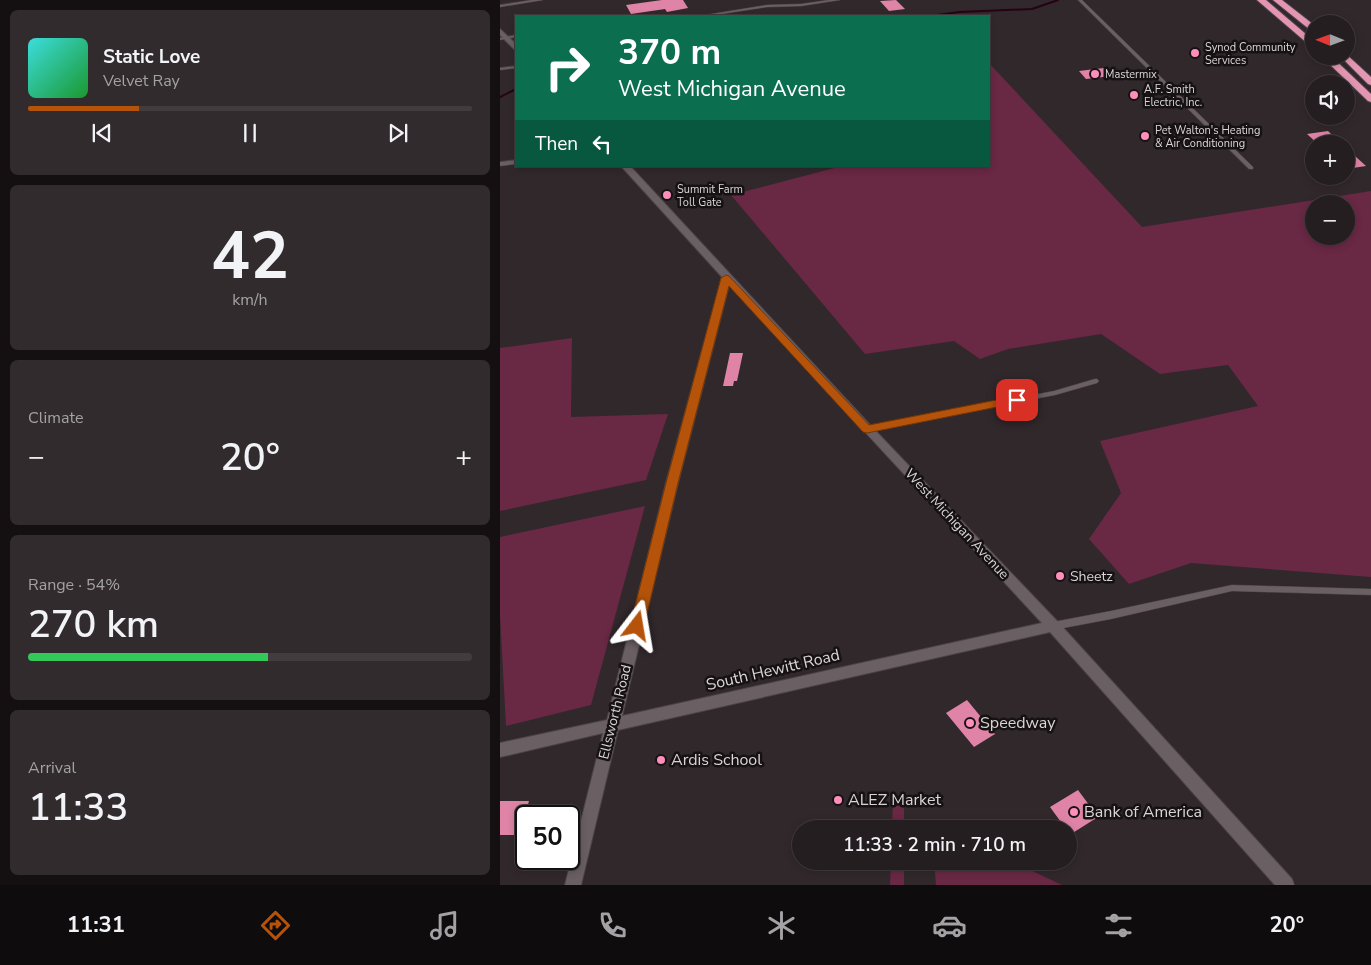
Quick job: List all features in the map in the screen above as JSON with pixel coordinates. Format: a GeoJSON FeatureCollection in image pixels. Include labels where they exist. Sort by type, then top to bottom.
{"type":"FeatureCollection","features":[{"type":"Feature","properties":{"kind":"highway"},"geometry":{"type":"LineString","coordinates":[[1261,0],[1305,38]]}},
{"type":"Feature","properties":{"kind":"highway"},"geometry":{"type":"LineString","coordinates":[[1277,0],[1305,23]]}},
{"type":"Feature","properties":{"kind":"highway"},"geometry":{"type":"LineString","coordinates":[[1335,65],[1371,99]]}},
{"type":"Feature","properties":{"kind":"highway"},"geometry":{"type":"LineString","coordinates":[[1353,65],[1371,82]]}},
{"type":"Feature","properties":{"kind":"main road"},"geometry":{"type":"LineString","coordinates":[[500,31],[503,38],[515,47]]}},
{"type":"Feature","properties":{"kind":"main road","name":"West Michigan Avenue"},"geometry":{"type":"LineString","coordinates":[[626,167],[726,278],[1053,626],[1286,885]]}},
{"type":"Feature","properties":{"kind":"main road","name":"Ellsworth Road"},"geometry":{"type":"LineString","coordinates":[[573,885],[672,483],[726,278]]}},
{"type":"Feature","properties":{"kind":"main road","name":"South Hewitt Road"},"geometry":{"type":"LineString","coordinates":[[500,750],[1053,626]]}},
{"type":"Feature","properties":{"kind":"street"},"geometry":{"type":"LineString","coordinates":[[500,6],[541,0]]}},
{"type":"Feature","properties":{"kind":"street"},"geometry":{"type":"LineString","coordinates":[[708,15],[767,6],[801,5],[838,0]]}},
{"type":"Feature","properties":{"kind":"street"},"geometry":{"type":"LineString","coordinates":[[1080,0],[1251,168]]}},
{"type":"Feature","properties":{"kind":"street"},"geometry":{"type":"LineString","coordinates":[[500,69],[515,67]]}},
{"type":"Feature","properties":{"kind":"street"},"geometry":{"type":"LineString","coordinates":[[500,164],[515,162]]}},
{"type":"Feature","properties":{"kind":"street"},"geometry":{"type":"LineString","coordinates":[[867,429],[1055,393],[1095,381]]}},
{"type":"Feature","properties":{"kind":"street"},"geometry":{"type":"LineString","coordinates":[[1053,626],[1232,588],[1371,592]]}},
{"type":"Feature","properties":{"kind":"shaded area"},"geometry":{"type":"Polygon","coordinates":[[[990,64],[1142,227],[1305,201],[1305,245],[1355,245],[1355,195],[1346,195],[1371,191],[1371,577],[1191,563],[1129,584],[1089,539],[1121,493],[1100,441],[1258,406],[1228,365],[1160,374],[1101,334],[1008,349],[980,359],[954,341],[865,354],[731,195],[838,167],[990,167],[990,64]]]}},
{"type":"Feature","properties":{"kind":"shaded area"},"geometry":{"type":"Polygon","coordinates":[[[572,338],[571,417],[668,414],[646,480],[500,511],[500,348],[572,338]]]}},
{"type":"Feature","properties":{"kind":"shaded area"},"geometry":{"type":"Polygon","coordinates":[[[645,506],[591,705],[506,726],[500,615],[500,537],[645,506]]]}},
{"type":"Feature","properties":{"kind":"shaded area"},"geometry":{"type":"Polygon","coordinates":[[[898,796],[904,798],[904,820],[892,820],[893,799],[898,796]]]}},
{"type":"Feature","properties":{"kind":"shaded area"},"geometry":{"type":"Polygon","coordinates":[[[891,870],[904,870],[904,885],[890,885],[891,870]]]}},
{"type":"Feature","properties":{"kind":"shaded area"},"geometry":{"type":"Polygon","coordinates":[[[935,870],[1030,870],[1062,885],[936,885],[935,870]]]}},
{"type":"Feature","properties":{"kind":"building"},"geometry":{"type":"Polygon","coordinates":[[[662,0],[683,0],[688,8],[667,12],[665,9],[631,14],[626,5],[662,0]]]}},
{"type":"Feature","properties":{"kind":"building"},"geometry":{"type":"Polygon","coordinates":[[[896,0],[905,9],[889,11],[880,1],[896,0]]]}},
{"type":"Feature","properties":{"kind":"building","name":"Mastermix"},"geometry":{"type":"Polygon","coordinates":[[[1104,68],[1111,76],[1086,79],[1079,71],[1104,68]]]}},
{"type":"Feature","properties":{"kind":"building"},"geometry":{"type":"Polygon","coordinates":[[[1328,131],[1332,135],[1308,135],[1328,131]]]}},
{"type":"Feature","properties":{"kind":"building"},"geometry":{"type":"Polygon","coordinates":[[[1355,156],[1366,166],[1355,168],[1355,156]]]}},
{"type":"Feature","properties":{"kind":"building"},"geometry":{"type":"Polygon","coordinates":[[[730,353],[743,353],[737,381],[734,381],[733,386],[723,386],[730,353]]]}},
{"type":"Feature","properties":{"kind":"building","name":"Speedway"},"geometry":{"type":"Polygon","coordinates":[[[967,700],[995,734],[974,747],[946,713],[967,700]]]}},
{"type":"Feature","properties":{"kind":"building","name":"Bank of America"},"geometry":{"type":"Polygon","coordinates":[[[1078,790],[1098,817],[1077,830],[1077,820],[1059,820],[1050,807],[1078,790]]]}},
{"type":"Feature","properties":{"kind":"building"},"geometry":{"type":"Polygon","coordinates":[[[500,801],[529,801],[528,805],[515,805],[515,835],[500,835],[500,801]]]}},
{"type":"Feature","properties":{"kind":"waterway"},"geometry":{"type":"LineString","coordinates":[[937,15],[959,12],[1032,9],[1058,0]]}},
{"type":"Feature","properties":{"kind":"waterway"},"geometry":{"type":"LineString","coordinates":[[500,97],[515,90]]}},
{"type":"Feature","properties":{"kind":"place","name":"Synod Community Services"},"geometry":{"type":"Point","coordinates":[1195,53]}},
{"type":"Feature","properties":{"kind":"place","name":"Mastermix"},"geometry":{"type":"Point","coordinates":[1095,74]}},
{"type":"Feature","properties":{"kind":"place","name":"A.F. Smith Electric, Inc."},"geometry":{"type":"Point","coordinates":[1134,95]}},
{"type":"Feature","properties":{"kind":"place","name":"Pet Walton's Heating & Air Conditioning"},"geometry":{"type":"Point","coordinates":[1145,136]}},
{"type":"Feature","properties":{"kind":"place","name":"Summit Farm Toll Gate"},"geometry":{"type":"Point","coordinates":[667,195]}},
{"type":"Feature","properties":{"kind":"place","name":"Sheetz"},"geometry":{"type":"Point","coordinates":[1060,576]}},
{"type":"Feature","properties":{"kind":"place","name":"Speedway"},"geometry":{"type":"Point","coordinates":[970,723]}},
{"type":"Feature","properties":{"kind":"place","name":"Ardis School"},"geometry":{"type":"Point","coordinates":[661,760]}},
{"type":"Feature","properties":{"kind":"place","name":"ALEZ Market"},"geometry":{"type":"Point","coordinates":[838,800]}},
{"type":"Feature","properties":{"kind":"place","name":"Bank of America"},"geometry":{"type":"Point","coordinates":[1074,812]}},
{"type":"Feature","properties":{"kind":"route"},"geometry":{"type":"LineString","coordinates":[[637,626],[672,483],[726,278],[867,429],[1017,400]]}}]}
